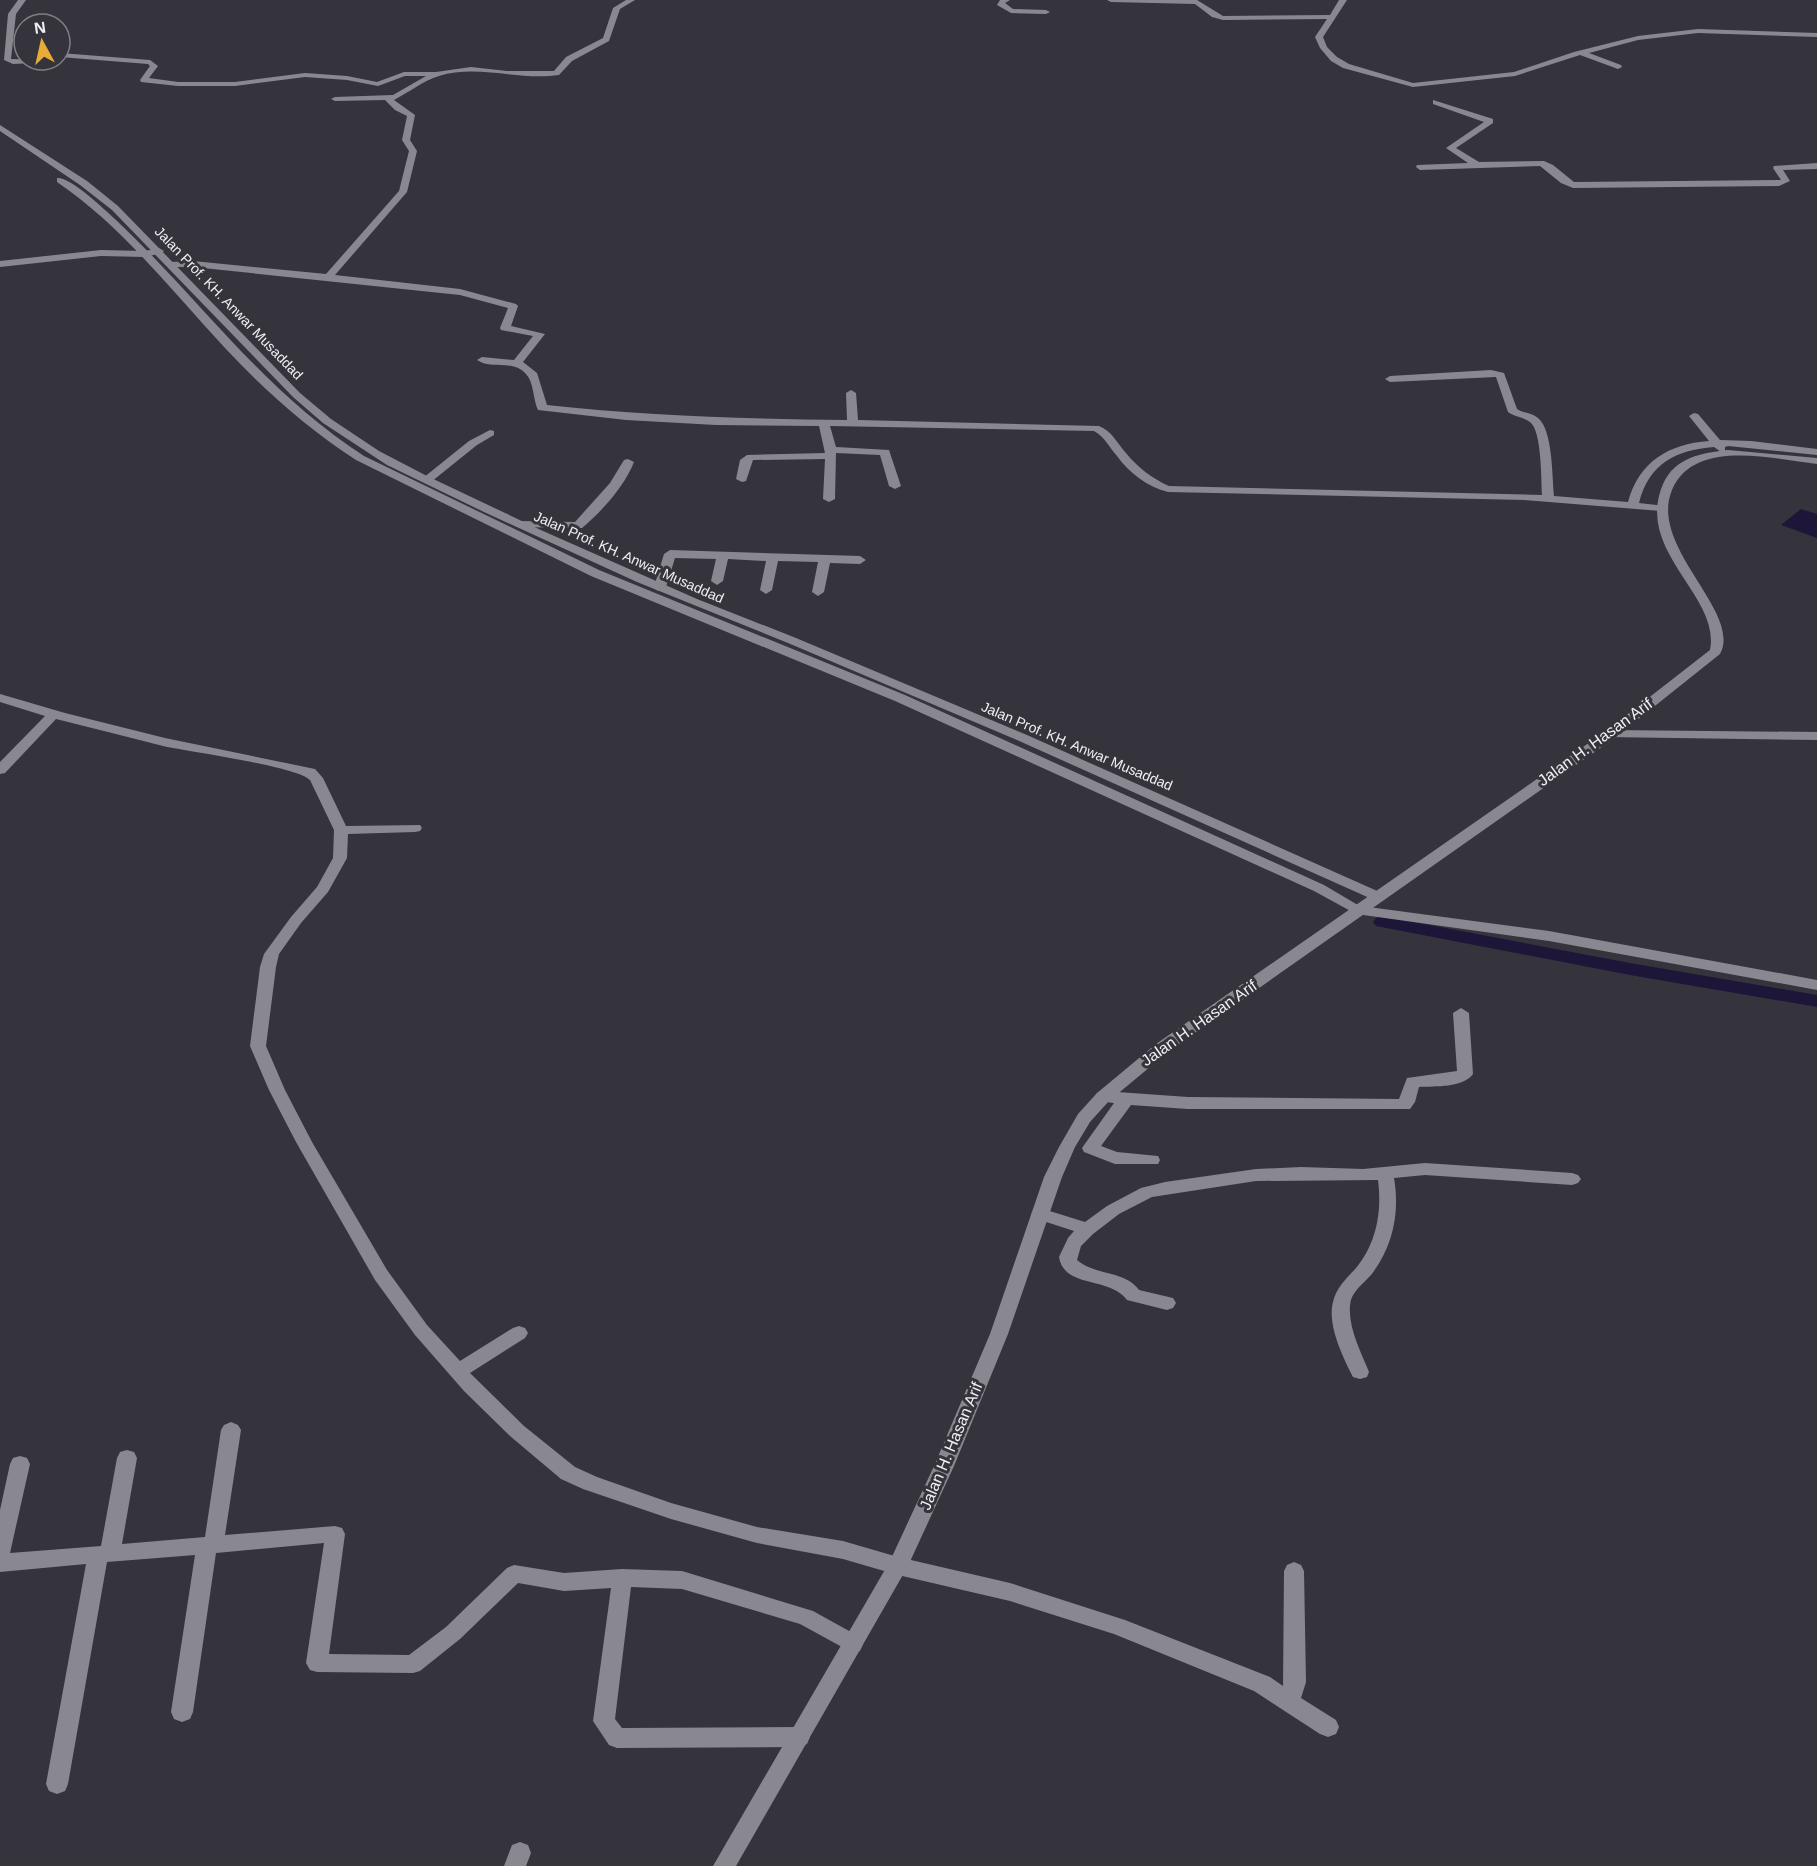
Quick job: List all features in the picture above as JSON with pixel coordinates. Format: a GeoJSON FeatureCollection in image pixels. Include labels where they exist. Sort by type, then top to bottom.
{"type":"FeatureCollection","features":[{"type":"Feature","properties":{"kind":"street"},"geometry":{"type":"LineString","coordinates":[[72,55],[150,62],[154,66],[144,80],[178,84],[249,83],[305,75],[347,78],[378,84],[404,74],[436,74],[479,69],[553,75],[568,59],[606,39],[617,8],[631,0]]}},
{"type":"Feature","properties":{"kind":"street"},"geometry":{"type":"LineString","coordinates":[[1111,0],[1196,2],[1202,4],[1212,16],[1223,18],[1330,17]]}},
{"type":"Feature","properties":{"kind":"street"},"geometry":{"type":"LineString","coordinates":[[1343,0],[1319,37],[1324,48],[1334,59],[1366,73],[1411,85],[1515,74],[1638,38],[1698,31],[1817,35]]}},
{"type":"Feature","properties":{"kind":"street"},"geometry":{"type":"LineString","coordinates":[[999,1],[1011,11],[1046,12]]}},
{"type":"Feature","properties":{"kind":"street"},"geometry":{"type":"LineString","coordinates":[[12,14],[7,57],[12,62]]}},
{"type":"Feature","properties":{"kind":"street"},"geometry":{"type":"LineString","coordinates":[[1581,53],[1618,67]]}},
{"type":"Feature","properties":{"kind":"street"},"geometry":{"type":"LineString","coordinates":[[336,99],[393,97],[420,85],[436,74]]}},
{"type":"Feature","properties":{"kind":"street"},"geometry":{"type":"LineString","coordinates":[[328,277],[405,190],[413,151],[406,140],[411,115],[389,102],[393,97]]}},
{"type":"Feature","properties":{"kind":"street"},"geometry":{"type":"LineString","coordinates":[[1436,102],[1490,121],[1464,141],[1450,148],[1476,164]]}},
{"type":"Feature","properties":{"kind":"street","name":"Jalan Prof. KH. Anwar Musaddad"},"geometry":{"type":"LineString","coordinates":[[0,127],[113,206],[159,251],[285,384],[329,424],[364,447],[571,550],[898,685],[1335,876],[1379,897],[1398,914]]}},
{"type":"Feature","properties":{"kind":"street","name":"Jalan Prof. KH. Anwar Musaddad"},"geometry":{"type":"LineString","coordinates":[[0,139],[67,184],[110,220],[276,393],[319,430],[348,451],[467,512],[595,573],[900,698],[1319,888],[1361,911]]}},
{"type":"Feature","properties":{"kind":"street"},"geometry":{"type":"LineString","coordinates":[[1420,167],[1546,164],[1550,165],[1565,182],[1573,184],[1782,183],[1786,181],[1776,168],[1817,166]]}},
{"type":"Feature","properties":{"kind":"street"},"geometry":{"type":"LineString","coordinates":[[0,264],[101,253],[145,254],[159,251]]}},
{"type":"Feature","properties":{"kind":"street"},"geometry":{"type":"LineString","coordinates":[[171,265],[188,263],[460,292],[512,306],[505,328],[540,334],[517,363]]}},
{"type":"Feature","properties":{"kind":"street"},"geometry":{"type":"LineString","coordinates":[[191,304],[205,301]]}},
{"type":"Feature","properties":{"kind":"street"},"geometry":{"type":"LineString","coordinates":[[496,361],[505,348]]}},
{"type":"Feature","properties":{"kind":"street"},"geometry":{"type":"LineString","coordinates":[[482,360],[517,363],[531,371],[540,405],[547,409],[668,420],[1098,429],[1104,432],[1125,459],[1140,472],[1168,489],[1548,499],[1657,507]]}},
{"type":"Feature","properties":{"kind":"street"},"geometry":{"type":"LineString","coordinates":[[1390,379],[1491,373],[1500,375],[1512,410],[1533,419],[1539,426],[1545,455],[1548,499]]}},
{"type":"Feature","properties":{"kind":"street"},"geometry":{"type":"LineString","coordinates":[[851,393],[853,423]]}},
{"type":"Feature","properties":{"kind":"street"},"geometry":{"type":"LineString","coordinates":[[1694,416],[1720,448]]}},
{"type":"Feature","properties":{"kind":"street"},"geometry":{"type":"LineString","coordinates":[[824,423],[831,453],[829,499]]}},
{"type":"Feature","properties":{"kind":"street"},"geometry":{"type":"LineString","coordinates":[[427,480],[473,443],[490,433]]}},
{"type":"Feature","properties":{"kind":"street"},"geometry":{"type":"LineString","coordinates":[[1636,505],[1639,484],[1653,465],[1686,447],[1720,448],[1756,444],[1817,452]]}},
{"type":"Feature","properties":{"kind":"street"},"geometry":{"type":"LineString","coordinates":[[348,451],[364,447]]}},
{"type":"Feature","properties":{"kind":"street","name":"Jalan H. Hasan Arif"},"geometry":{"type":"LineString","coordinates":[[724,1866],[894,1575],[944,1466],[999,1334],[1053,1177],[1084,1118],[1130,1073],[1171,1042],[1611,734],[1706,661],[1718,647],[1718,637],[1706,606],[1669,542],[1657,507],[1665,486],[1675,471],[1695,457],[1720,448],[1817,461]]}},
{"type":"Feature","properties":{"kind":"street"},"geometry":{"type":"LineString","coordinates":[[742,479],[746,460],[749,458],[885,452],[895,486]]}},
{"type":"Feature","properties":{"kind":"street"},"geometry":{"type":"LineString","coordinates":[[518,524],[578,526],[626,470],[628,462]]}},
{"type":"Feature","properties":{"kind":"street"},"geometry":{"type":"LineString","coordinates":[[467,512],[479,506]]}},
{"type":"Feature","properties":{"kind":"street"},"geometry":{"type":"LineString","coordinates":[[660,587],[670,554],[860,560]]}},
{"type":"Feature","properties":{"kind":"street"},"geometry":{"type":"LineString","coordinates":[[717,581],[723,556]]}},
{"type":"Feature","properties":{"kind":"street"},"geometry":{"type":"LineString","coordinates":[[766,590],[773,557]]}},
{"type":"Feature","properties":{"kind":"street"},"geometry":{"type":"LineString","coordinates":[[818,592],[825,559]]}},
{"type":"Feature","properties":{"kind":"street"},"geometry":{"type":"LineString","coordinates":[[0,698],[165,742],[310,772],[320,783],[341,830],[340,858],[323,889],[296,920],[272,954],[268,967],[258,1046],[277,1090],[304,1142],[381,1275],[421,1330],[458,1371],[543,1454],[568,1473],[590,1483],[671,1511],[757,1535],[843,1550],[894,1575],[1010,1592],[1118,1626],[1262,1684],[1328,1727]]}},
{"type":"Feature","properties":{"kind":"street"},"geometry":{"type":"LineString","coordinates":[[0,770],[54,714]]}},
{"type":"Feature","properties":{"kind":"street"},"geometry":{"type":"LineString","coordinates":[[1611,734],[1817,736]]}},
{"type":"Feature","properties":{"kind":"street"},"geometry":{"type":"LineString","coordinates":[[341,830],[415,828]]}},
{"type":"Feature","properties":{"kind":"street"},"geometry":{"type":"LineString","coordinates":[[1361,911],[1398,914],[1549,936],[1817,985]]}},
{"type":"Feature","properties":{"kind":"street"},"geometry":{"type":"LineString","coordinates":[[1103,1097],[1188,1103],[1404,1104],[1407,1102],[1408,1090],[1413,1082],[1452,1080],[1465,1074],[1461,1013]]}},
{"type":"Feature","properties":{"kind":"street"},"geometry":{"type":"LineString","coordinates":[[1126,1099],[1090,1148],[1115,1158],[1152,1160]]}},
{"type":"Feature","properties":{"kind":"street"},"geometry":{"type":"LineString","coordinates":[[1167,1303],[1133,1295],[1126,1285],[1078,1272],[1069,1263],[1068,1257],[1074,1243],[1087,1229],[1123,1203],[1147,1192],[1256,1175],[1301,1173],[1363,1175],[1425,1169],[1572,1179]]}},
{"type":"Feature","properties":{"kind":"street"},"geometry":{"type":"LineString","coordinates":[[1360,1372],[1344,1328],[1341,1303],[1353,1282],[1366,1267],[1389,1221],[1385,1172]]}},
{"type":"Feature","properties":{"kind":"street"},"geometry":{"type":"LineString","coordinates":[[1040,1214],[1087,1229]]}},
{"type":"Feature","properties":{"kind":"street"},"geometry":{"type":"LineString","coordinates":[[458,1371],[519,1333]]}},
{"type":"Feature","properties":{"kind":"street"},"geometry":{"type":"LineString","coordinates":[[182,1712],[231,1430]]}},
{"type":"Feature","properties":{"kind":"street"},"geometry":{"type":"LineString","coordinates":[[57,1784],[104,1554],[127,1458]]}},
{"type":"Feature","properties":{"kind":"street"},"geometry":{"type":"LineString","coordinates":[[0,1555],[20,1464]]}},
{"type":"Feature","properties":{"kind":"street"},"geometry":{"type":"LineString","coordinates":[[0,1563],[335,1534],[316,1663],[413,1664],[453,1633],[514,1574],[564,1582],[622,1578],[682,1580],[806,1617],[858,1636]]}},
{"type":"Feature","properties":{"kind":"street"},"geometry":{"type":"LineString","coordinates":[[1289,1703],[1295,1682],[1294,1571]]}},
{"type":"Feature","properties":{"kind":"street"},"geometry":{"type":"LineString","coordinates":[[622,1578],[604,1721],[617,1738],[799,1737]]}},
{"type":"Feature","properties":{"kind":"shaded area"},"geometry":{"type":"Polygon","coordinates":[[[1801,509],[1817,514],[1817,538],[1781,525],[1801,509]]]}},
{"type":"Feature","properties":{"kind":"waterway"},"geometry":{"type":"LineString","coordinates":[[1382,922],[1630,969],[1817,1001]]}}]}
